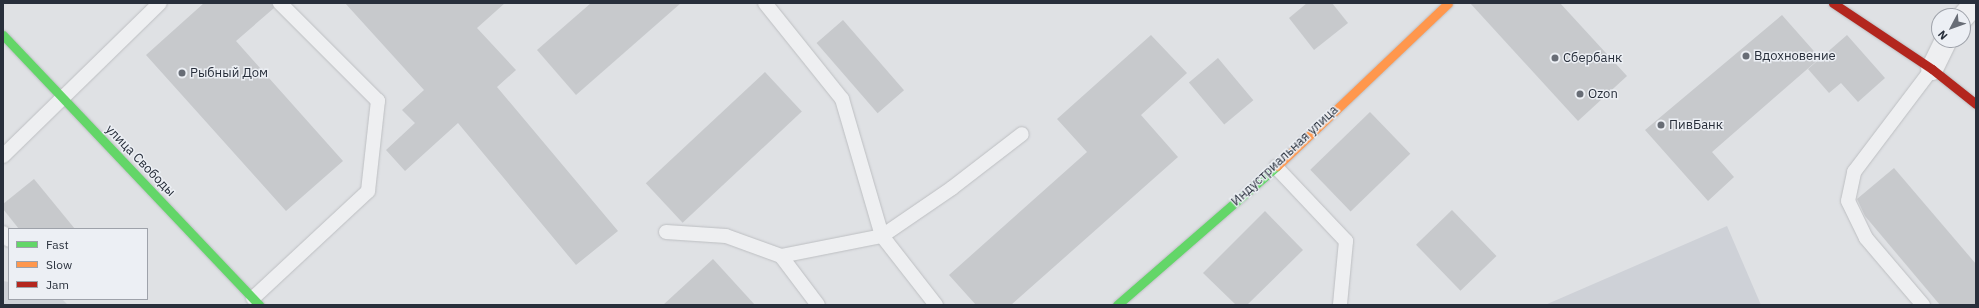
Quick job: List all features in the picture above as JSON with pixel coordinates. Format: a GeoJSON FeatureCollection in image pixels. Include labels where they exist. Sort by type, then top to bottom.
{"type":"FeatureCollection","features":[{"type":"Feature","properties":{"kind":"street","name":"Индустриальная улица"},"geometry":{"type":"LineString","coordinates":[[1117,305],[1276,167],[1448,3]]}},
{"type":"Feature","properties":{"kind":"street"},"geometry":{"type":"LineString","coordinates":[[1833,3],[1932,69],[1976,104]]}},
{"type":"Feature","properties":{"kind":"street","name":"улица Свободы"},"geometry":{"type":"LineString","coordinates":[[3,35],[256,302]]}},
{"type":"Feature","properties":{"kind":"street"},"geometry":{"type":"LineString","coordinates":[[1932,69],[1942,48]]}},
{"type":"Feature","properties":{"kind":"lane"},"geometry":{"type":"LineString","coordinates":[[3,156],[160,3]]}},
{"type":"Feature","properties":{"kind":"lane"},"geometry":{"type":"LineString","coordinates":[[256,302],[368,191],[378,101],[280,3]]}},
{"type":"Feature","properties":{"kind":"lane"},"geometry":{"type":"LineString","coordinates":[[765,3],[842,99],[882,236],[936,305]]}},
{"type":"Feature","properties":{"kind":"lane"},"geometry":{"type":"LineString","coordinates":[[1923,305],[1866,238],[1848,201],[1854,172],[1932,69]]}},
{"type":"Feature","properties":{"kind":"lane"},"geometry":{"type":"LineString","coordinates":[[666,232],[726,236],[781,256],[882,236],[952,188],[1022,134]]}},
{"type":"Feature","properties":{"kind":"lane"},"geometry":{"type":"LineString","coordinates":[[1276,167],[1346,241],[1340,305]]}},
{"type":"Feature","properties":{"kind":"lane"},"geometry":{"type":"LineString","coordinates":[[781,256],[818,305]]}},
{"type":"Feature","properties":{"kind":"shaded area"},"geometry":{"type":"Polygon","coordinates":[[[1727,226],[1761,305],[1545,305],[1727,226]]]}},
{"type":"Feature","properties":{"kind":"shaded area"},"geometry":{"type":"Polygon","coordinates":[[[3,281],[8,282],[8,300],[63,300],[68,305],[3,305],[3,281]]]}},
{"type":"Feature","properties":{"kind":"building"},"geometry":{"type":"Polygon","coordinates":[[[204,3],[272,3],[274,8],[236,41],[343,161],[286,211],[146,55],[204,3]]]}},
{"type":"Feature","properties":{"kind":"building"},"geometry":{"type":"Polygon","coordinates":[[[345,3],[505,3],[477,28],[516,70],[497,87],[618,231],[576,265],[458,123],[405,171],[386,150],[415,123],[402,110],[424,90],[345,3]]]}},
{"type":"Feature","properties":{"kind":"building"},"geometry":{"type":"Polygon","coordinates":[[[591,3],[681,3],[576,95],[537,50],[591,3]]]}},
{"type":"Feature","properties":{"kind":"building"},"geometry":{"type":"Polygon","coordinates":[[[1307,3],[1332,3],[1348,23],[1314,50],[1289,18],[1307,3]]]}},
{"type":"Feature","properties":{"kind":"building"},"geometry":{"type":"Polygon","coordinates":[[[1470,3],[1560,3],[1627,76],[1578,121],[1470,3]]]}},
{"type":"Feature","properties":{"kind":"building"},"geometry":{"type":"Polygon","coordinates":[[[1782,15],[1820,58],[1712,152],[1734,177],[1708,201],[1645,130],[1782,15]]]}},
{"type":"Feature","properties":{"kind":"building"},"geometry":{"type":"Polygon","coordinates":[[[843,20],[904,90],[878,113],[817,43],[843,20]]]}},
{"type":"Feature","properties":{"kind":"building"},"geometry":{"type":"Polygon","coordinates":[[[1151,35],[1187,73],[1141,115],[1178,157],[1011,305],[976,305],[949,275],[1087,152],[1057,119],[1151,35]]]}},
{"type":"Feature","properties":{"kind":"building"},"geometry":{"type":"Polygon","coordinates":[[[1847,35],[1885,78],[1858,102],[1841,83],[1829,93],[1808,69],[1847,35]]]}},
{"type":"Feature","properties":{"kind":"building"},"geometry":{"type":"Polygon","coordinates":[[[1218,58],[1253,100],[1224,125],[1189,82],[1218,58]]]}},
{"type":"Feature","properties":{"kind":"building"},"geometry":{"type":"Polygon","coordinates":[[[765,72],[802,111],[683,223],[646,183],[765,72]]]}},
{"type":"Feature","properties":{"kind":"building"},"geometry":{"type":"Polygon","coordinates":[[[1370,112],[1410,154],[1351,211],[1310,170],[1370,112]]]}},
{"type":"Feature","properties":{"kind":"building"},"geometry":{"type":"Polygon","coordinates":[[[1894,168],[1976,264],[1976,305],[1940,305],[1865,216],[1857,199],[1894,168]]]}},
{"type":"Feature","properties":{"kind":"building"},"geometry":{"type":"Polygon","coordinates":[[[34,179],[74,228],[18,228],[3,209],[3,204],[34,179]]]}},
{"type":"Feature","properties":{"kind":"building"},"geometry":{"type":"Polygon","coordinates":[[[1452,210],[1496,256],[1460,291],[1416,245],[1452,210]]]}},
{"type":"Feature","properties":{"kind":"building"},"geometry":{"type":"Polygon","coordinates":[[[1265,211],[1303,250],[1247,305],[1236,305],[1203,273],[1265,211]]]}},
{"type":"Feature","properties":{"kind":"building"},"geometry":{"type":"Polygon","coordinates":[[[713,259],[755,305],[663,305],[713,259]]]}},
{"type":"Feature","properties":{"kind":"traffic: fast"},"geometry":{"type":"LineString","coordinates":[[3,35],[259,305]]}},
{"type":"Feature","properties":{"kind":"traffic: fast"},"geometry":{"type":"LineString","coordinates":[[1117,305],[1277,166]]}},
{"type":"Feature","properties":{"kind":"traffic: slow"},"geometry":{"type":"LineString","coordinates":[[1277,166],[1448,3]]}},
{"type":"Feature","properties":{"kind":"traffic: jam"},"geometry":{"type":"LineString","coordinates":[[1833,3],[1932,69],[1976,104]]}},
{"type":"Feature","properties":{"kind":"place","name":"Вдохновение"},"geometry":{"type":"Point","coordinates":[1746,56]}},
{"type":"Feature","properties":{"kind":"place","name":"Сбербанк"},"geometry":{"type":"Point","coordinates":[1555,58]}},
{"type":"Feature","properties":{"kind":"place","name":"Рыбный Дом"},"geometry":{"type":"Point","coordinates":[182,73]}},
{"type":"Feature","properties":{"kind":"place","name":"Ozon"},"geometry":{"type":"Point","coordinates":[1580,94]}},
{"type":"Feature","properties":{"kind":"place","name":"ПивБанк"},"geometry":{"type":"Point","coordinates":[1661,125]}}]}
